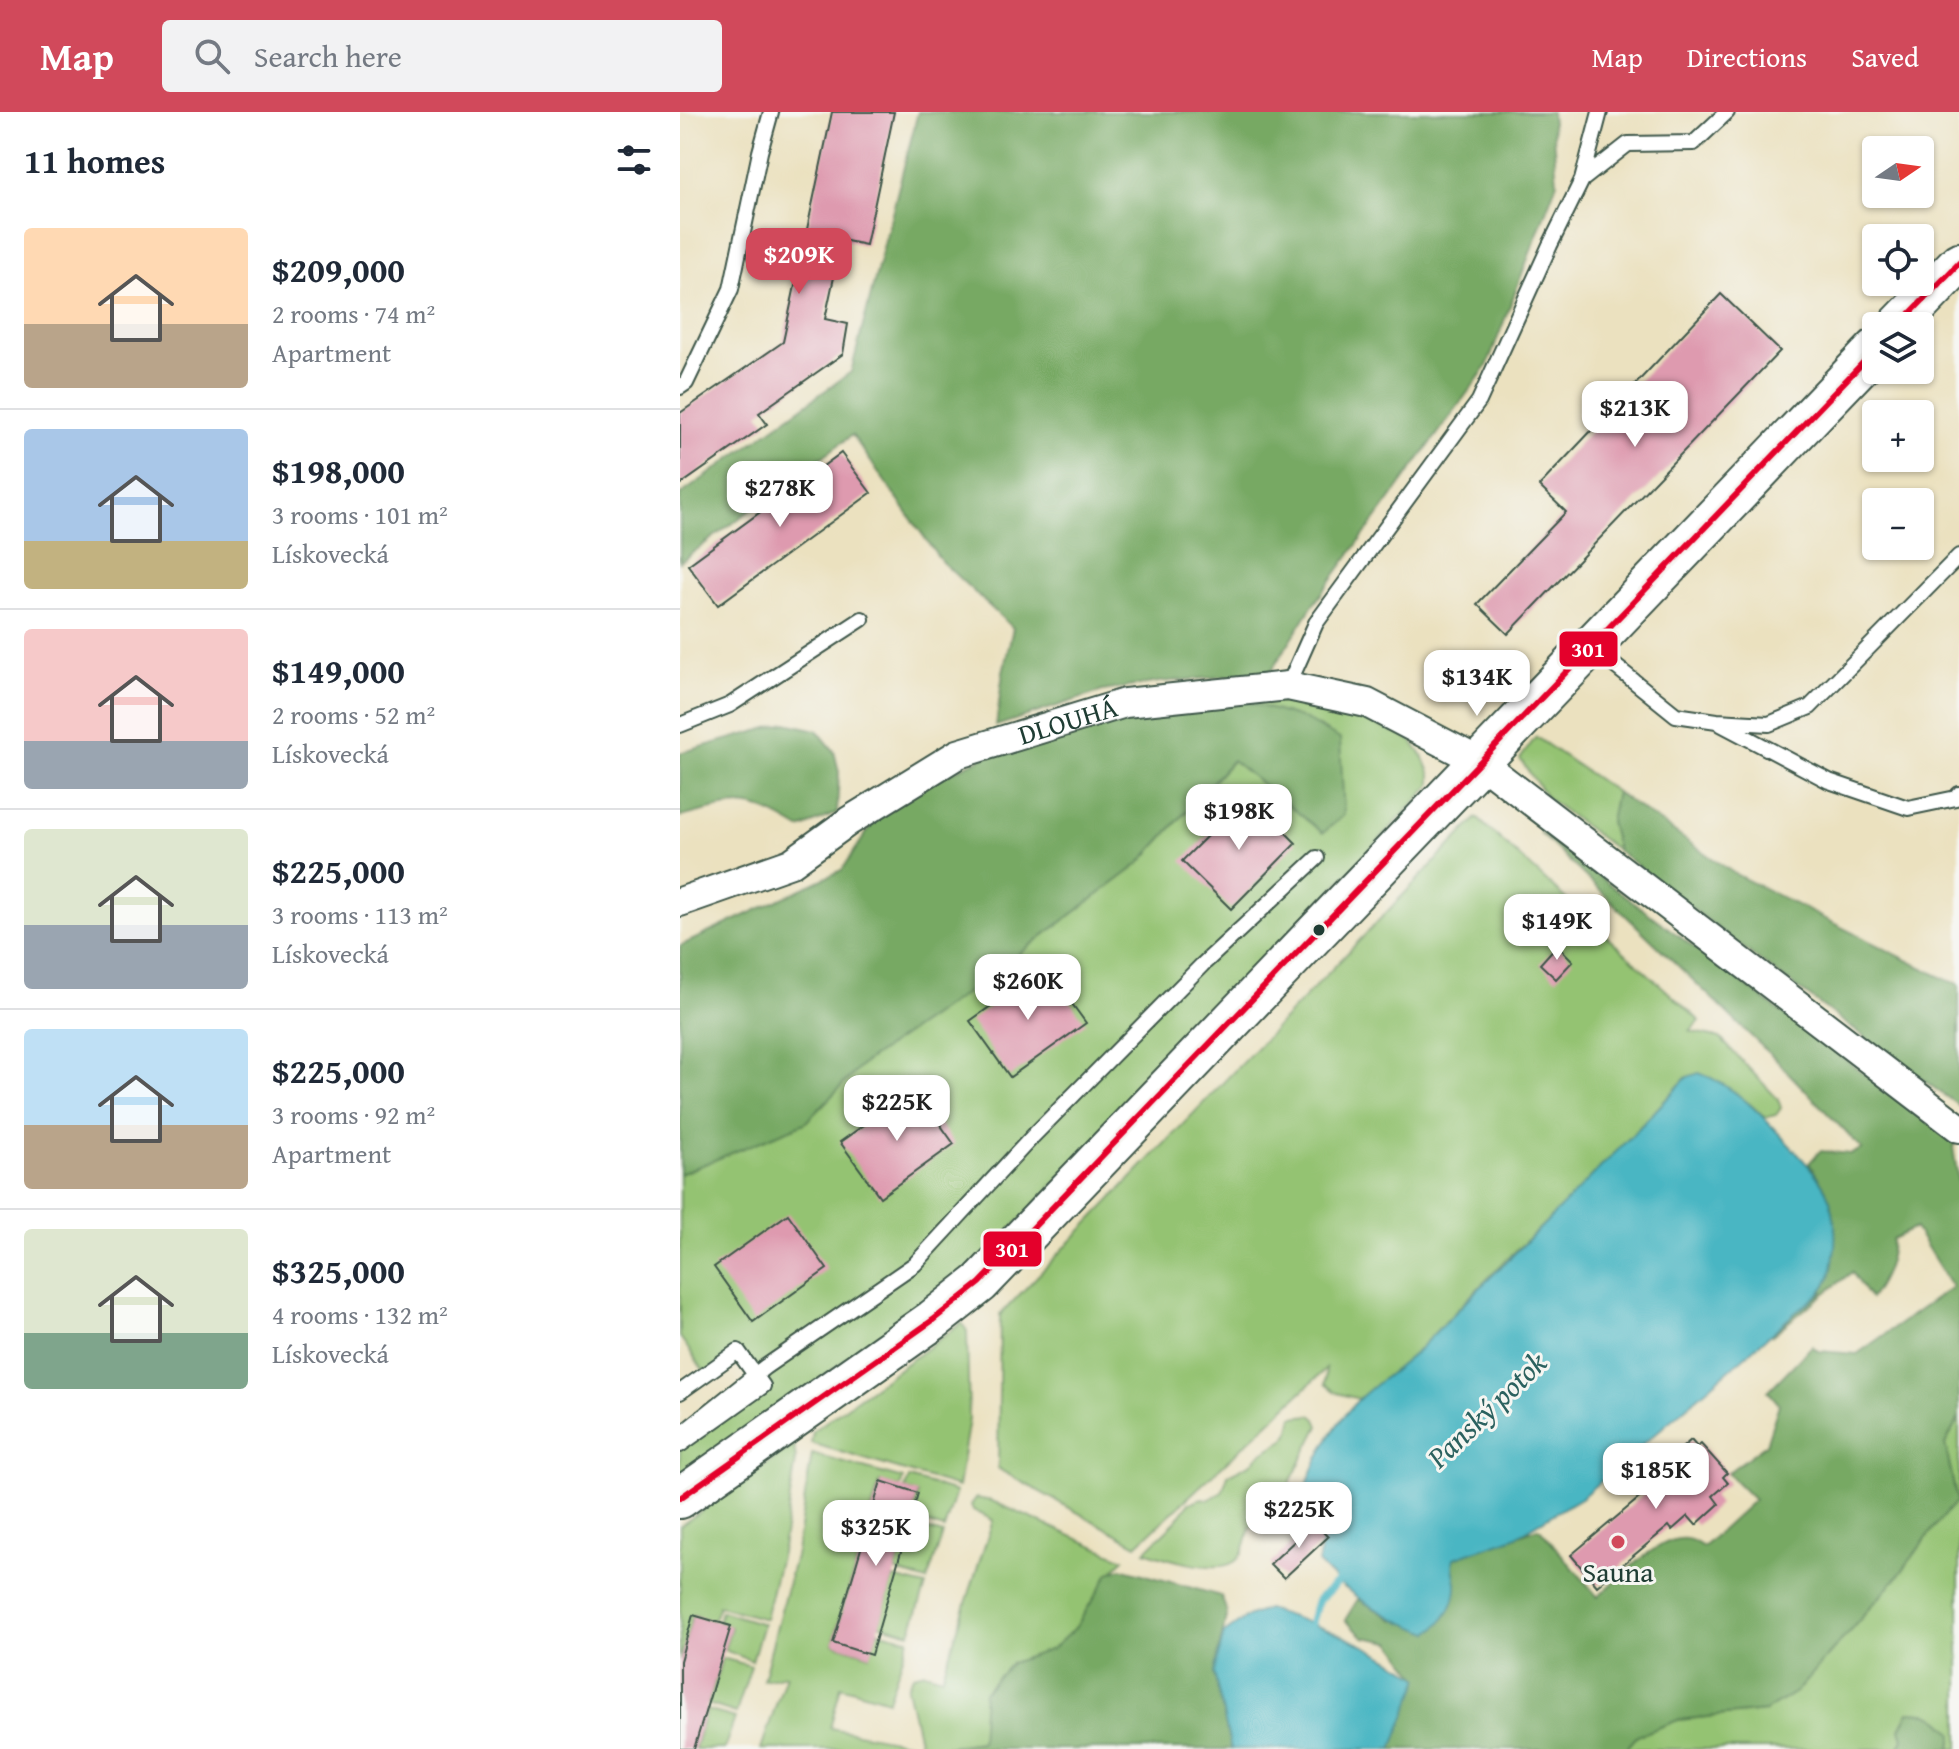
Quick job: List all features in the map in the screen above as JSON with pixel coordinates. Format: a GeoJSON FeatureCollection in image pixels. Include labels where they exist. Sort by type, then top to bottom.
{"type":"FeatureCollection","features":[{"type":"Feature","properties":{"kind":"main road"},"geometry":{"type":"LineString","coordinates":[[1912,312],[1959,263]]}},
{"type":"Feature","properties":{"kind":"main road"},"geometry":{"type":"LineString","coordinates":[[680,1498],[933,1320],[980,1283],[1862,364]]}},
{"type":"Feature","properties":{"kind":"street","name":"DLOUHÁ"},"geometry":{"type":"LineString","coordinates":[[680,902],[791,863],[849,821],[958,754],[1125,703],[1288,686],[1367,703],[1480,762],[1959,1128]]}},
{"type":"Feature","properties":{"kind":"lane"},"geometry":{"type":"LineString","coordinates":[[680,387],[686,383],[731,289],[771,112]]}},
{"type":"Feature","properties":{"kind":"lane"},"geometry":{"type":"LineString","coordinates":[[1288,686],[1316,623],[1479,401],[1582,180],[1600,112]]}},
{"type":"Feature","properties":{"kind":"lane"},"geometry":{"type":"LineString","coordinates":[[1582,180],[1628,144],[1694,143],[1727,112]]}},
{"type":"Feature","properties":{"kind":"lane"},"geometry":{"type":"LineString","coordinates":[[1591,646],[1676,715],[1769,724],[1810,707],[1959,556]]}},
{"type":"Feature","properties":{"kind":"lane"},"geometry":{"type":"LineString","coordinates":[[680,725],[730,705],[862,619]]}},
{"type":"Feature","properties":{"kind":"lane"},"geometry":{"type":"LineString","coordinates":[[1717,721],[1829,781],[1908,808],[1956,798],[1959,794]]}},
{"type":"Feature","properties":{"kind":"lane"},"geometry":{"type":"LineString","coordinates":[[680,1435],[756,1375],[915,1264],[1034,1135],[1202,965],[1317,858]]}},
{"type":"Feature","properties":{"kind":"lane"},"geometry":{"type":"LineString","coordinates":[[680,1392],[738,1351],[763,1386],[680,1445]]}},
{"type":"Feature","properties":{"kind":"green space"},"geometry":{"type":"Polygon","coordinates":[[[918,112],[1551,112],[1557,182],[1487,366],[1311,608],[1270,673],[1159,682],[1103,691],[996,726],[1013,628],[942,562],[852,435],[680,562],[680,495],[851,372],[918,112]]]}},
{"type":"Feature","properties":{"kind":"green space"},"geometry":{"type":"Polygon","coordinates":[[[1244,701],[1284,701],[1358,717],[1410,739],[1424,758],[1431,775],[1431,785],[1006,1235],[953,1281],[680,1481],[680,1445],[763,1385],[738,1351],[706,1374],[680,1337],[680,1174],[805,1123],[864,1063],[976,986],[1139,864],[1233,760],[1323,833],[1244,701]]]}},
{"type":"Feature","properties":{"kind":"green space"},"geometry":{"type":"Polygon","coordinates":[[[1244,701],[1304,719],[1340,739],[1344,815],[1323,833],[1232,760],[1139,864],[976,986],[864,1063],[805,1123],[680,1174],[680,946],[842,870],[887,802],[1021,740],[1134,711],[1244,701]]]}},
{"type":"Feature","properties":{"kind":"green space"},"geometry":{"type":"Polygon","coordinates":[[[786,723],[817,730],[834,751],[839,772],[837,813],[800,829],[767,811],[742,805],[680,817],[680,753],[786,723]]]}},
{"type":"Feature","properties":{"kind":"green space"},"geometry":{"type":"Polygon","coordinates":[[[1536,737],[1616,792],[1610,821],[1617,850],[1547,798],[1520,759],[1536,737]]]}},
{"type":"Feature","properties":{"kind":"green space"},"geometry":{"type":"Polygon","coordinates":[[[1616,792],[1735,874],[1959,984],[1959,1106],[1755,957],[1617,850],[1610,821],[1616,792]]]}},
{"type":"Feature","properties":{"kind":"green space"},"geometry":{"type":"Polygon","coordinates":[[[1477,818],[1700,1021],[1690,1031],[1720,1038],[1778,1099],[1781,1108],[1776,1115],[1765,1118],[1750,1104],[1687,1077],[1588,1182],[1411,1357],[1359,1399],[1337,1393],[1325,1384],[1326,1369],[1137,1545],[998,1469],[1000,1315],[1477,818]]]}},
{"type":"Feature","properties":{"kind":"green space"},"geometry":{"type":"Polygon","coordinates":[[[1539,832],[1956,1142],[1953,1147],[1959,1186],[1959,1418],[1945,1444],[1957,1501],[1899,1575],[1797,1691],[1765,1711],[1678,1720],[1637,1736],[1626,1749],[1392,1749],[1419,1678],[1391,1642],[1364,1637],[1345,1620],[1358,1599],[1394,1620],[1456,1584],[1451,1568],[1454,1558],[1539,1528],[1598,1597],[1639,1560],[1664,1544],[1686,1539],[1703,1547],[1754,1500],[1727,1473],[1766,1444],[1779,1404],[1768,1391],[1812,1346],[1818,1351],[1857,1354],[1952,1287],[1915,1228],[1892,1239],[1886,1270],[1870,1299],[1852,1272],[1771,1336],[1823,1292],[1826,1190],[1809,1163],[1820,1151],[1851,1154],[1862,1149],[1775,1059],[1539,832]]]}},
{"type":"Feature","properties":{"kind":"green space"},"geometry":{"type":"Polygon","coordinates":[[[962,1323],[967,1331],[969,1419],[958,1487],[811,1443],[813,1431],[962,1323]]]}},
{"type":"Feature","properties":{"kind":"green space"},"geometry":{"type":"Polygon","coordinates":[[[1311,1415],[1319,1426],[1275,1512],[1250,1528],[1238,1559],[1226,1565],[1202,1566],[1145,1551],[1177,1520],[1189,1503],[1202,1498],[1208,1500],[1222,1492],[1228,1475],[1252,1463],[1259,1455],[1284,1440],[1289,1434],[1293,1417],[1311,1415]]]}},
{"type":"Feature","properties":{"kind":"green space"},"geometry":{"type":"Polygon","coordinates":[[[1959,1418],[1959,1749],[1951,1749],[1953,1733],[1926,1713],[1909,1712],[1900,1729],[1903,1739],[1898,1749],[1626,1749],[1637,1736],[1678,1720],[1765,1711],[1797,1691],[1899,1575],[1957,1501],[1945,1444],[1959,1418]]]}},
{"type":"Feature","properties":{"kind":"green space"},"geometry":{"type":"Polygon","coordinates":[[[794,1445],[796,1460],[782,1548],[765,1619],[719,1606],[713,1621],[693,1615],[680,1661],[680,1526],[794,1445]]]}},
{"type":"Feature","properties":{"kind":"green space"},"geometry":{"type":"Polygon","coordinates":[[[812,1454],[903,1479],[900,1488],[880,1482],[833,1643],[870,1655],[877,1631],[909,1639],[888,1700],[841,1686],[830,1728],[920,1745],[907,1688],[913,1675],[925,1672],[942,1677],[993,1520],[973,1510],[971,1505],[976,1498],[992,1501],[1124,1559],[1064,1640],[1049,1651],[1011,1663],[982,1742],[928,1749],[761,1749],[786,1675],[763,1680],[796,1552],[812,1454]]]}},
{"type":"Feature","properties":{"kind":"green space"},"geometry":{"type":"Polygon","coordinates":[[[909,1478],[956,1492],[944,1529],[911,1519],[918,1494],[905,1489],[909,1478]]]}},
{"type":"Feature","properties":{"kind":"green space"},"geometry":{"type":"Polygon","coordinates":[[[909,1525],[943,1534],[927,1581],[895,1571],[909,1525]]]}},
{"type":"Feature","properties":{"kind":"green space"},"geometry":{"type":"Polygon","coordinates":[[[1121,1568],[1221,1596],[1227,1612],[1214,1673],[1231,1749],[928,1749],[981,1742],[984,1692],[1011,1663],[1052,1649],[1076,1627],[1109,1573],[1121,1568]]]}},
{"type":"Feature","properties":{"kind":"green space"},"geometry":{"type":"Polygon","coordinates":[[[893,1578],[926,1586],[910,1633],[879,1624],[893,1578]]]}},
{"type":"Feature","properties":{"kind":"green space"},"geometry":{"type":"Polygon","coordinates":[[[721,1611],[763,1624],[752,1661],[724,1650],[731,1627],[718,1622],[721,1611]]]}},
{"type":"Feature","properties":{"kind":"green space"},"geometry":{"type":"Polygon","coordinates":[[[722,1658],[751,1666],[736,1713],[708,1704],[722,1658]]]}},
{"type":"Feature","properties":{"kind":"green space"},"geometry":{"type":"Polygon","coordinates":[[[706,1710],[735,1718],[724,1749],[695,1749],[706,1710]]]}},
{"type":"Feature","properties":{"kind":"green space"},"geometry":{"type":"Polygon","coordinates":[[[1909,1712],[1934,1716],[1943,1723],[1953,1733],[1951,1749],[1898,1749],[1903,1739],[1900,1729],[1909,1712]]]}},
{"type":"Feature","properties":{"kind":"water"},"geometry":{"type":"Polygon","coordinates":[[[1699,1073],[1734,1091],[1753,1108],[1823,1185],[1833,1211],[1835,1228],[1833,1260],[1826,1286],[1582,1497],[1515,1537],[1454,1558],[1454,1598],[1441,1623],[1430,1633],[1370,1605],[1318,1563],[1319,1539],[1305,1493],[1329,1438],[1358,1400],[1419,1349],[1687,1077],[1699,1073]]]}},
{"type":"Feature","properties":{"kind":"water"},"geometry":{"type":"Polygon","coordinates":[[[1267,1609],[1346,1638],[1420,1678],[1392,1749],[1231,1749],[1214,1673],[1224,1633],[1247,1617],[1267,1609]]]}},
{"type":"Feature","properties":{"kind":"building"},"geometry":{"type":"Polygon","coordinates":[[[832,112],[894,112],[866,245],[842,240],[825,319],[848,324],[843,354],[759,413],[767,424],[680,485],[680,413],[783,342],[832,112]]]}},
{"type":"Feature","properties":{"kind":"building"},"geometry":{"type":"Polygon","coordinates":[[[1721,294],[1780,351],[1508,634],[1477,604],[1566,512],[1539,486],[1721,294]]]}},
{"type":"Feature","properties":{"kind":"building"},"geometry":{"type":"Polygon","coordinates":[[[841,453],[871,493],[718,605],[688,565],[841,453]]]}},
{"type":"Feature","properties":{"kind":"building"},"geometry":{"type":"Polygon","coordinates":[[[1248,795],[1296,843],[1231,909],[1182,861],[1248,795]]]}},
{"type":"Feature","properties":{"kind":"building"},"geometry":{"type":"Polygon","coordinates":[[[1557,945],[1573,961],[1556,979],[1540,964],[1557,945]]]}},
{"type":"Feature","properties":{"kind":"building"},"geometry":{"type":"Polygon","coordinates":[[[1045,967],[1086,1023],[1010,1077],[970,1021],[1045,967]]]}},
{"type":"Feature","properties":{"kind":"building"},"geometry":{"type":"Polygon","coordinates":[[[915,1089],[954,1144],[880,1197],[840,1142],[915,1089]]]}},
{"type":"Feature","properties":{"kind":"building"},"geometry":{"type":"Polygon","coordinates":[[[788,1214],[827,1269],[753,1322],[714,1267],[788,1214]]]}},
{"type":"Feature","properties":{"kind":"building"},"geometry":{"type":"Polygon","coordinates":[[[1691,1440],[1697,1447],[1701,1444],[1727,1473],[1723,1477],[1728,1483],[1713,1496],[1719,1504],[1696,1525],[1688,1516],[1672,1530],[1669,1526],[1597,1586],[1571,1555],[1650,1489],[1644,1481],[1691,1440]]]}},
{"type":"Feature","properties":{"kind":"building"},"geometry":{"type":"Polygon","coordinates":[[[881,1481],[918,1493],[871,1655],[833,1643],[881,1481]]]}},
{"type":"Feature","properties":{"kind":"building"},"geometry":{"type":"Polygon","coordinates":[[[1314,1523],[1328,1537],[1284,1578],[1270,1564],[1314,1523]]]}},
{"type":"Feature","properties":{"kind":"building"},"geometry":{"type":"Polygon","coordinates":[[[693,1615],[731,1626],[694,1749],[680,1749],[680,1661],[693,1615]]]}},
{"type":"Feature","properties":{"kind":"waterway","name":"Panský potok"},"geometry":{"type":"LineString","coordinates":[[1309,1630],[1318,1600],[1344,1576]]}},
{"type":"Feature","properties":{"kind":"transit line","name":"301"},"geometry":{"type":"LineString","coordinates":[[1912,312],[1959,263]]}},
{"type":"Feature","properties":{"kind":"transit line","name":"301"},"geometry":{"type":"LineString","coordinates":[[680,1498],[933,1320],[980,1283],[1862,364]]}},
{"type":"Feature","properties":{"kind":"place","name":"Sauna"},"geometry":{"type":"Point","coordinates":[1618,1542]}}]}
